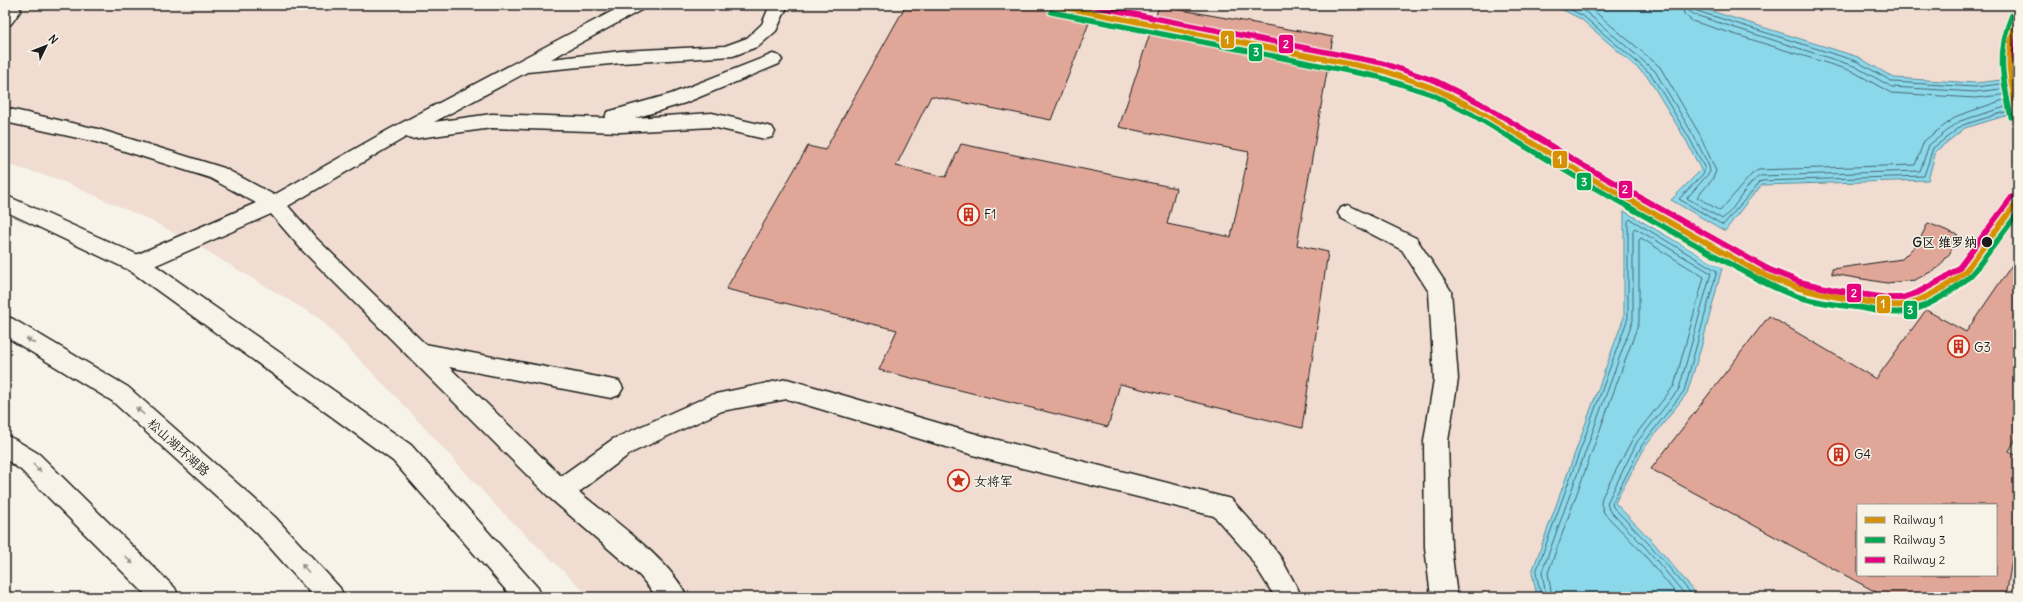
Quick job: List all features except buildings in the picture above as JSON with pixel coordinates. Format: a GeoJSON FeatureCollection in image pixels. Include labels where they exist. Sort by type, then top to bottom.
{"type":"FeatureCollection","features":[{"type":"Feature","properties":{"kind":"street"},"geometry":{"type":"LineString","coordinates":[[137,264],[274,204],[397,134],[637,5]]}},
{"type":"Feature","properties":{"kind":"street"},"geometry":{"type":"LineString","coordinates":[[518,68],[621,57],[727,52],[754,42],[770,27],[778,5]]}},
{"type":"Feature","properties":{"kind":"street"},"geometry":{"type":"LineString","coordinates":[[588,124],[678,99],[773,60]]}},
{"type":"Feature","properties":{"kind":"street"},"geometry":{"type":"LineString","coordinates":[[5,115],[98,136],[217,173],[274,204],[310,245],[560,491],[649,567],[674,597]]}},
{"type":"Feature","properties":{"kind":"street"},"geometry":{"type":"LineString","coordinates":[[397,134],[492,121],[621,125],[712,120],[765,132]]}},
{"type":"Feature","properties":{"kind":"street"},"geometry":{"type":"LineString","coordinates":[[5,202],[137,264],[402,453],[529,597]]}},
{"type":"Feature","properties":{"kind":"street"},"geometry":{"type":"LineString","coordinates":[[1348,213],[1409,244],[1440,290],[1446,379],[1436,449],[1438,547],[1444,597]]}},
{"type":"Feature","properties":{"kind":"street","name":"松山湖环湖路"},"geometry":{"type":"LineString","coordinates":[[5,325],[120,394],[266,525],[331,597]]}},
{"type":"Feature","properties":{"kind":"street"},"geometry":{"type":"LineString","coordinates":[[419,352],[612,388]]}},
{"type":"Feature","properties":{"kind":"street"},"geometry":{"type":"LineString","coordinates":[[560,491],[622,446],[719,402],[787,389],[990,449],[1222,507],[1257,546],[1272,567],[1288,597]]}},
{"type":"Feature","properties":{"kind":"street"},"geometry":{"type":"LineString","coordinates":[[5,446],[30,462],[166,597]]}},
{"type":"Feature","properties":{"kind":"shaded area"},"geometry":{"type":"Polygon","coordinates":[[[5,5],[2018,5],[2018,597],[590,597],[499,509],[401,402],[319,318],[205,250],[152,221],[55,178],[5,164],[5,5]]]}},
{"type":"Feature","properties":{"kind":"water"},"geometry":{"type":"Polygon","coordinates":[[[1553,5],[1692,5],[1858,57],[1894,78],[1976,83],[2018,78],[2018,112],[1965,128],[1936,151],[1928,180],[1762,185],[1725,231],[1671,200],[1701,170],[1687,142],[1648,77],[1581,19],[1553,5]]]}},
{"type":"Feature","properties":{"kind":"water"},"geometry":{"type":"Polygon","coordinates":[[[1624,211],[1722,268],[1701,348],[1687,393],[1645,447],[1615,503],[1653,542],[1699,597],[1537,597],[1532,572],[1624,317],[1624,211]]]}},
{"type":"Feature","properties":{"kind":"pier"},"geometry":{"type":"Polygon","coordinates":[[[2018,76],[2018,114],[2008,117],[2001,78],[2018,76]]]}},
{"type":"Feature","properties":{"kind":"pier"},"geometry":{"type":"Polygon","coordinates":[[[1623,209],[1625,209],[1723,267],[1722,268],[1623,209]]]}},
{"type":"Feature","properties":{"kind":"rail line","name":"1"},"geometry":{"type":"LineString","coordinates":[[1052,5],[1381,70],[1434,88],[1476,109],[1582,173],[1760,273],[1798,289],[1833,297],[1886,305],[1903,305],[1920,299],[1949,284],[1964,273],[2018,201]]}},
{"type":"Feature","properties":{"kind":"rail line","name":"2"},"geometry":{"type":"LineString","coordinates":[[1088,5],[1382,63],[1436,81],[1480,103],[1586,167],[1763,267],[1800,282],[1834,290],[1887,298],[1902,298],[1917,293],[1945,278],[1959,268],[2012,197]]}},
{"type":"Feature","properties":{"kind":"rail line","name":"3"},"geometry":{"type":"LineString","coordinates":[[1051,12],[1379,77],[1431,94],[1473,115],[1579,179],[1757,279],[1796,296],[1831,304],[1886,312],[1905,312],[1923,305],[1953,290],[1969,278],[2018,213]]}},
{"type":"Feature","properties":{"kind":"rail line","name":"3"},"geometry":{"type":"LineString","coordinates":[[2011,117],[2003,78],[2001,53],[2006,28],[2012,15]]}},
{"type":"Feature","properties":{"kind":"rail line","name":"1"},"geometry":{"type":"LineString","coordinates":[[2018,18],[2009,43],[2008,54],[2008,66],[2018,115]]}},
{"type":"Feature","properties":{"kind":"rail line","name":"2"},"geometry":{"type":"LineString","coordinates":[[2018,34],[2014,54],[2018,84]]}},
{"type":"Feature","properties":{"kind":"place","name":"F1"},"geometry":{"type":"Point","coordinates":[969,214]}},
{"type":"Feature","properties":{"kind":"place","name":"G区 维罗纳"},"geometry":{"type":"Point","coordinates":[1987,242]}},
{"type":"Feature","properties":{"kind":"place","name":"G3"},"geometry":{"type":"Point","coordinates":[1959,347]}},
{"type":"Feature","properties":{"kind":"place","name":"G4"},"geometry":{"type":"Point","coordinates":[1838,454]}},
{"type":"Feature","properties":{"kind":"place","name":"女将军"},"geometry":{"type":"Point","coordinates":[958,481]}}]}
